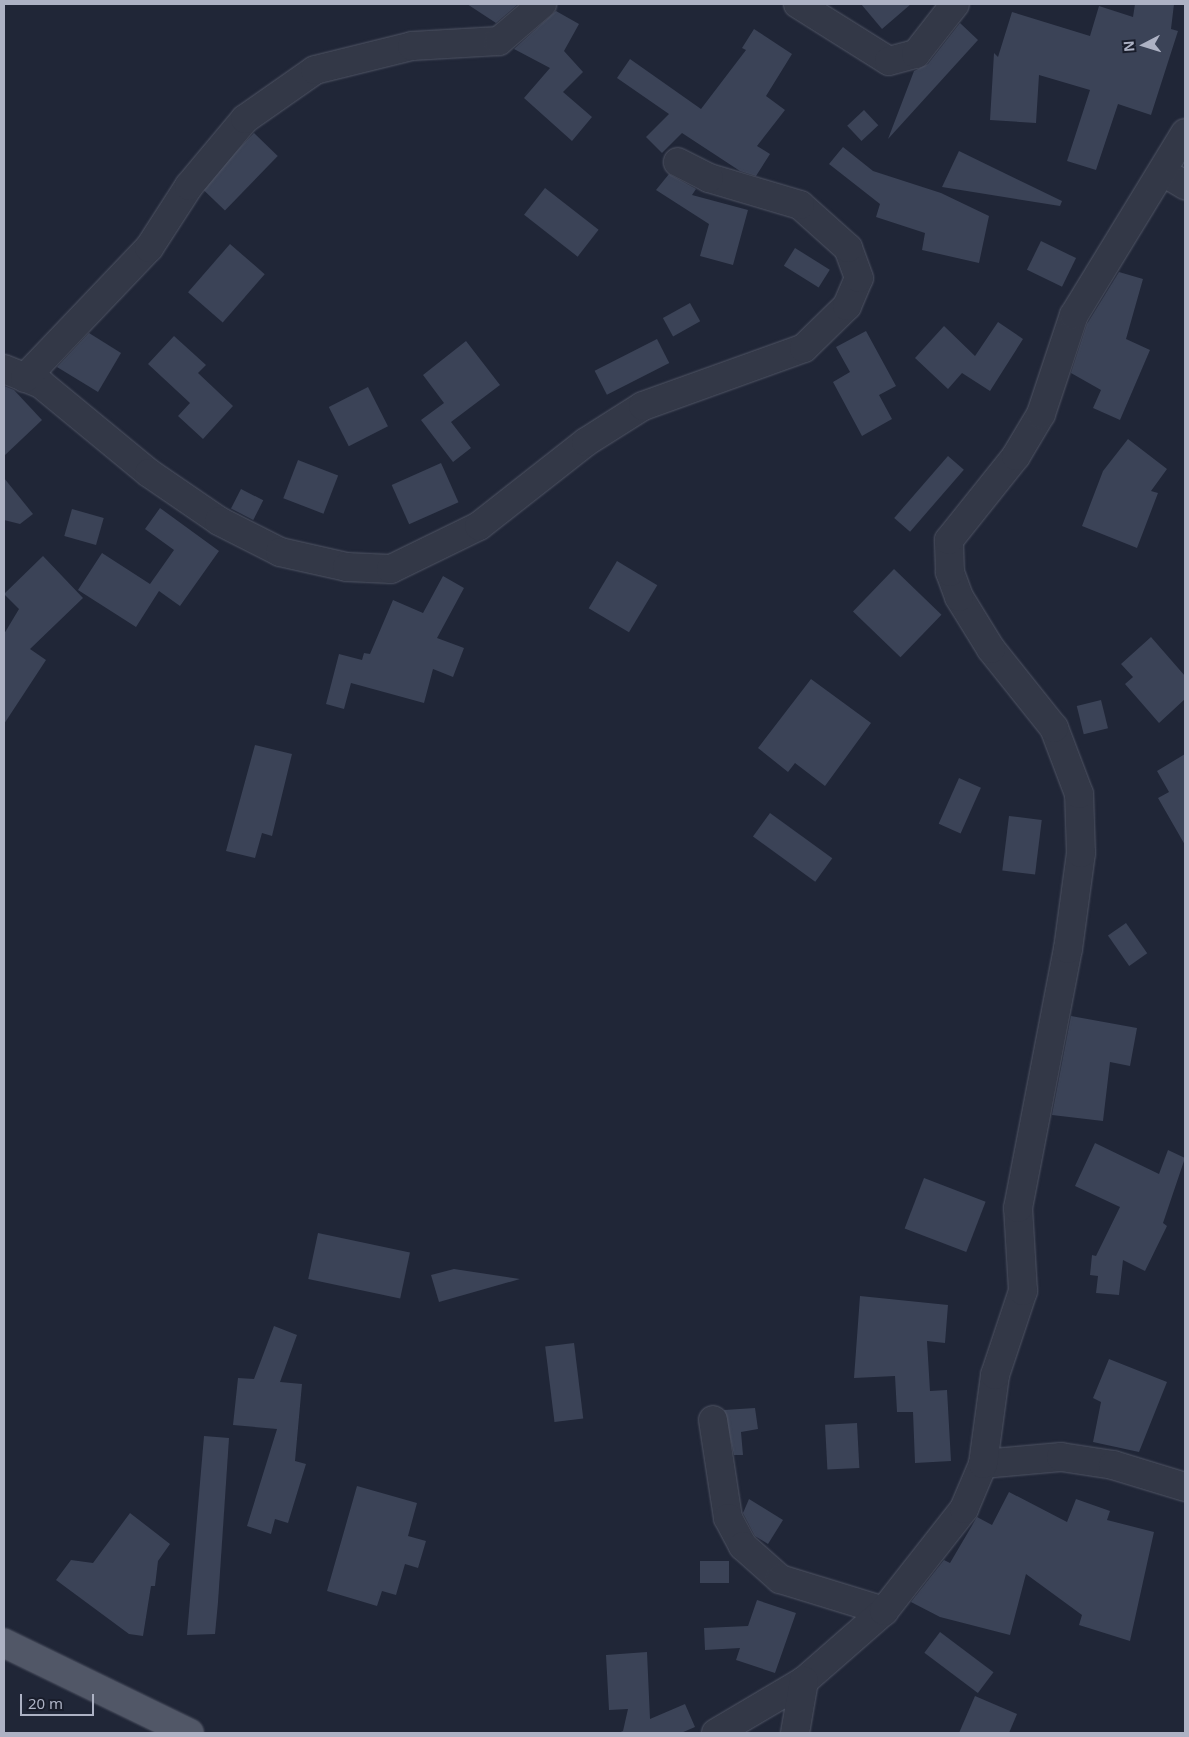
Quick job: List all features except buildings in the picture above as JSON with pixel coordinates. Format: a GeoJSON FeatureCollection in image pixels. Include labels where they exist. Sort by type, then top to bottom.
{"type":"FeatureCollection","features":[{"type":"Feature","properties":{"kind":"main road"},"geometry":{"type":"LineString","coordinates":[[4,1643],[189,1733]]}},
{"type":"Feature","properties":{"kind":"street"},"geometry":{"type":"LineString","coordinates":[[542,4],[498,41],[412,46],[315,70],[245,119],[189,186],[149,248],[14,373],[41,384],[148,473],[219,521],[280,552],[347,567],[391,569],[479,526],[586,442],[644,406],[804,348],[847,306],[859,278],[848,248],[800,205],[709,178],[678,162]]}},
{"type":"Feature","properties":{"kind":"street"},"geometry":{"type":"LineString","coordinates":[[798,4],[889,61],[916,54],[955,4]]}},
{"type":"Feature","properties":{"kind":"street"},"geometry":{"type":"LineString","coordinates":[[716,1733],[804,1681],[884,1611],[964,1509],[983,1464],[995,1375],[1022,1291],[1018,1208],[1068,949],[1081,853],[1079,794],[1054,728],[992,649],[959,597],[950,572],[949,540],[1016,456],[1041,414],[1074,315],[1174,178],[1185,133]]}},
{"type":"Feature","properties":{"kind":"street"},"geometry":{"type":"LineString","coordinates":[[713,1420],[728,1518],[743,1546],[780,1579],[884,1611]]}},
{"type":"Feature","properties":{"kind":"street"},"geometry":{"type":"LineString","coordinates":[[983,1464],[1061,1457],[1113,1465],[1185,1487]]}},
{"type":"Feature","properties":{"kind":"street"},"geometry":{"type":"LineString","coordinates":[[795,1733],[804,1681]]}}]}
